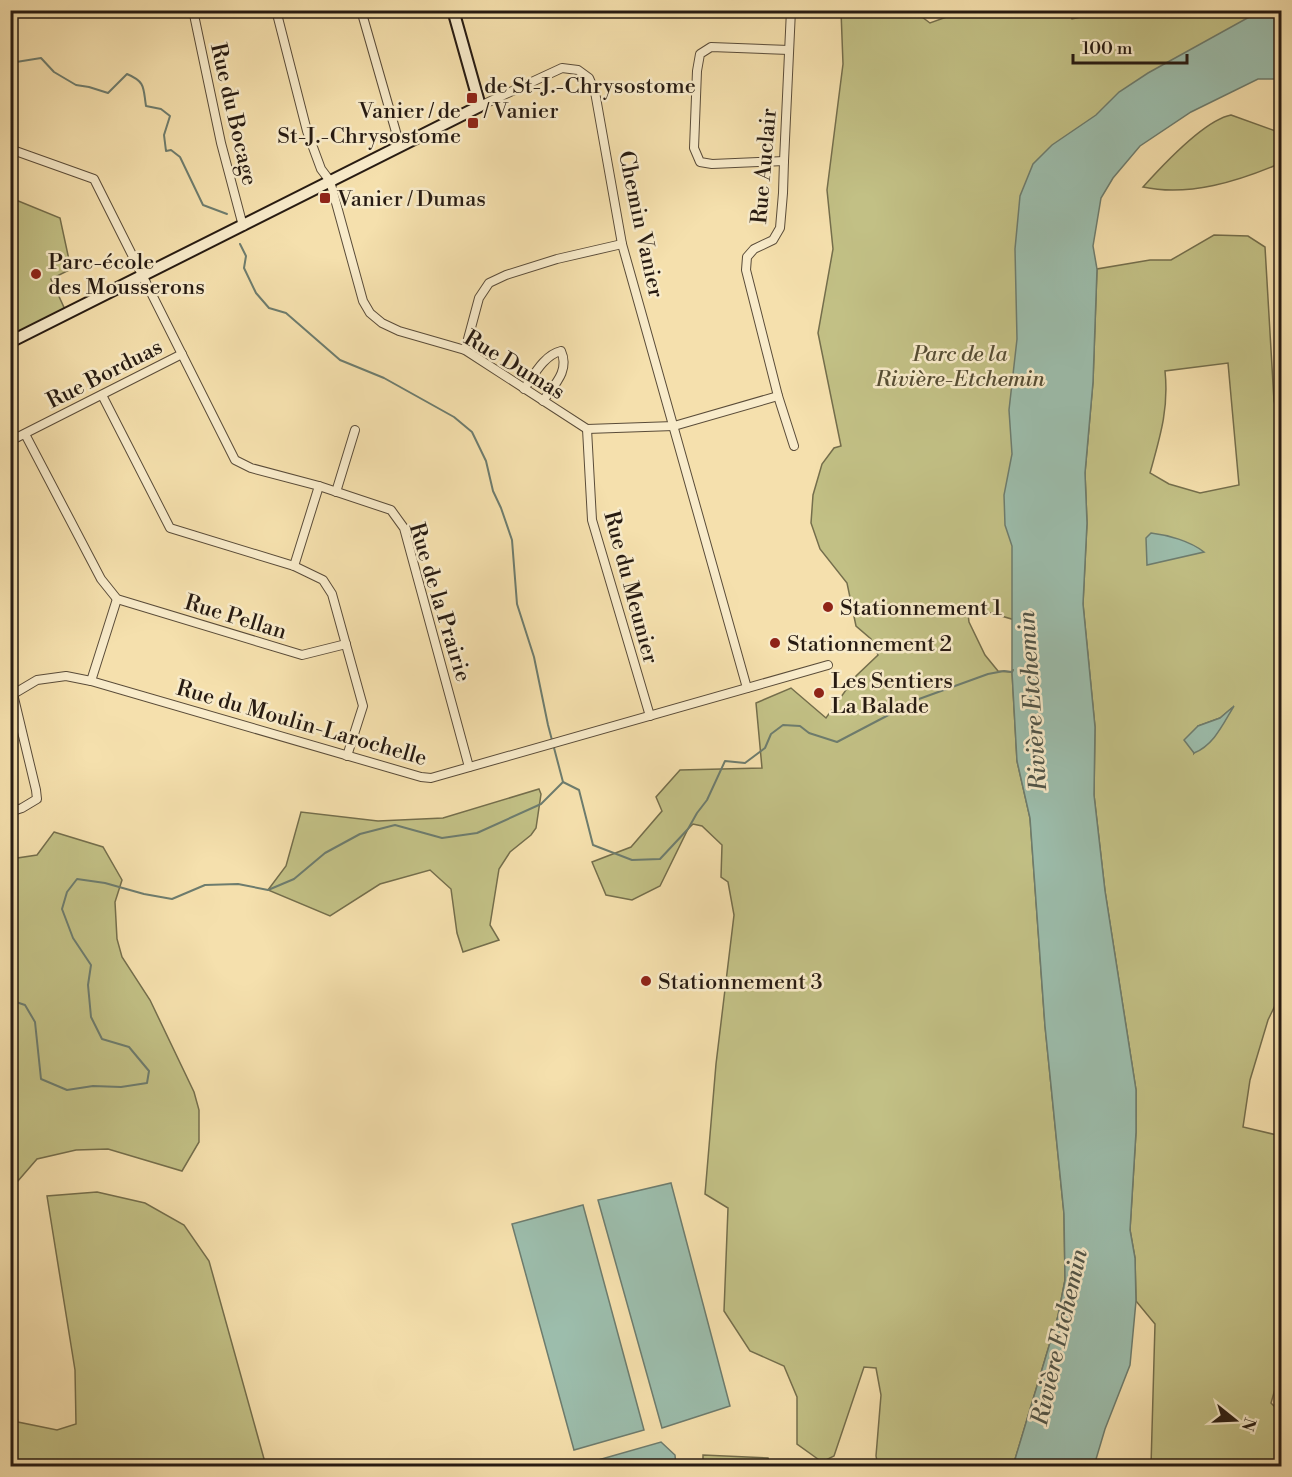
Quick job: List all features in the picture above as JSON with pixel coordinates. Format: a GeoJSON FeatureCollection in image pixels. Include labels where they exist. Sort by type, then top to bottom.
{"type":"FeatureCollection","features":[{"type":"Feature","properties":{"kind":"street"},"geometry":{"type":"LineString","coordinates":[[10,13],[25,10]]}},
{"type":"Feature","properties":{"kind":"street","name":"Rue du Bocage"},"geometry":{"type":"LineString","coordinates":[[193,10],[220,143],[243,226]]}},
{"type":"Feature","properties":{"kind":"street","name":"Rue Dumas"},"geometry":{"type":"LineString","coordinates":[[276,10],[307,131],[321,169],[330,182],[363,301],[370,313],[399,332],[465,350],[587,429]]}},
{"type":"Feature","properties":{"kind":"street"},"geometry":{"type":"LineString","coordinates":[[361,10],[400,146]]}},
{"type":"Feature","properties":{"kind":"street"},"geometry":{"type":"LineString","coordinates":[[453,10],[480,106]]}},
{"type":"Feature","properties":{"kind":"street","name":"Rue Auclair"},"geometry":{"type":"LineString","coordinates":[[791,10],[780,228],[773,240],[754,249],[747,256],[746,270],[778,396],[794,446]]}},
{"type":"Feature","properties":{"kind":"street"},"geometry":{"type":"LineString","coordinates":[[784,160],[712,164],[699,162],[694,148],[697,71],[700,54],[711,47],[789,50]]}},
{"type":"Feature","properties":{"kind":"street","name":"Chemin Vanier"},"geometry":{"type":"LineString","coordinates":[[10,342],[480,106],[562,68],[578,70],[589,78],[595,92],[622,244],[747,688]]}},
{"type":"Feature","properties":{"kind":"street","name":"Rue de la Prairie"},"geometry":{"type":"LineString","coordinates":[[10,149],[94,179],[235,460],[251,468],[319,486],[391,510],[404,528],[469,767]]}},
{"type":"Feature","properties":{"kind":"street"},"geometry":{"type":"LineString","coordinates":[[465,350],[479,298],[489,283],[506,275],[557,259],[622,244]]}},
{"type":"Feature","properties":{"kind":"street"},"geometry":{"type":"LineString","coordinates":[[525,389],[543,363],[556,352],[561,351],[565,360],[564,371],[543,401]]}},
{"type":"Feature","properties":{"kind":"street","name":"Rue Borduas"},"geometry":{"type":"LineString","coordinates":[[10,441],[182,354]]}},
{"type":"Feature","properties":{"kind":"street"},"geometry":{"type":"LineString","coordinates":[[102,395],[170,528],[294,566],[323,580],[332,594],[363,706],[347,756]]}},
{"type":"Feature","properties":{"kind":"street"},"geometry":{"type":"LineString","coordinates":[[587,429],[674,426],[778,396]]}},
{"type":"Feature","properties":{"kind":"street","name":"Rue du Meunier"},"geometry":{"type":"LineString","coordinates":[[587,429],[592,520],[650,716]]}},
{"type":"Feature","properties":{"kind":"street"},"geometry":{"type":"LineString","coordinates":[[336,492],[355,430]]}},
{"type":"Feature","properties":{"kind":"street"},"geometry":{"type":"LineString","coordinates":[[25,434],[101,579],[117,599],[91,681]]}},
{"type":"Feature","properties":{"kind":"street"},"geometry":{"type":"LineString","coordinates":[[294,566],[319,486]]}},
{"type":"Feature","properties":{"kind":"street","name":"Rue Pellan"},"geometry":{"type":"LineString","coordinates":[[117,599],[302,655],[346,644]]}},
{"type":"Feature","properties":{"kind":"street","name":"Rue du Moulin-Larochelle"},"geometry":{"type":"LineString","coordinates":[[12,695],[37,680],[66,676],[91,681],[430,778],[828,665]]}},
{"type":"Feature","properties":{"kind":"street"},"geometry":{"type":"LineString","coordinates":[[10,812],[37,799],[12,695]]}},
{"type":"Feature","properties":{"kind":"green space","name":"Parc de la Rivière-Etchemin"},"geometry":{"type":"Polygon","coordinates":[[[966,10],[1068,11],[1072,19],[1100,13],[1101,10],[1281,11],[1125,122],[1057,237],[1046,629],[967,606],[969,622],[985,655],[998,671],[1012,672],[1017,761],[1030,818],[1045,1026],[1064,1214],[1065,1280],[1058,1316],[1013,1466],[878,1466],[876,1456],[881,1395],[876,1368],[864,1367],[834,1456],[822,1462],[797,1444],[797,1397],[784,1366],[750,1351],[724,1311],[728,1208],[705,1194],[716,1064],[734,915],[728,882],[721,877],[722,845],[702,826],[693,824],[688,829],[660,886],[632,900],[606,895],[592,862],[631,847],[662,811],[656,797],[680,770],[762,768],[756,703],[791,688],[826,718],[856,676],[878,655],[871,639],[856,626],[847,583],[820,549],[811,523],[813,495],[822,464],[834,448],[841,446],[818,333],[833,249],[827,190],[843,64],[841,11],[914,11],[930,23],[966,10]]]}},
{"type":"Feature","properties":{"kind":"green space"},"geometry":{"type":"Polygon","coordinates":[[[1231,115],[1281,133],[1281,163],[1214,186],[1178,190],[1143,187],[1196,135],[1220,119],[1231,115]]]}},
{"type":"Feature","properties":{"kind":"green space","name":"Parc-école des Mousserons"},"geometry":{"type":"Polygon","coordinates":[[[11,198],[60,218],[71,269],[51,279],[67,314],[11,342],[11,198]]]}},
{"type":"Feature","properties":{"kind":"green space"},"geometry":{"type":"Polygon","coordinates":[[[1214,235],[1248,236],[1265,247],[1274,401],[1282,434],[1282,991],[1268,1020],[1250,1080],[1243,1127],[1281,1136],[1282,1376],[1277,1382],[1271,1403],[1281,1413],[1281,1466],[1151,1466],[1155,1324],[1136,1301],[1135,1258],[1130,1230],[1136,1090],[1105,891],[1094,795],[1095,727],[1083,604],[1087,523],[1085,473],[1093,382],[1097,269],[1150,260],[1171,260],[1214,235]],[[1228,363],[1165,371],[1165,410],[1150,473],[1169,484],[1200,493],[1239,485],[1228,363]],[[1232,708],[1220,718],[1198,726],[1194,753],[1232,708]]]}},
{"type":"Feature","properties":{"kind":"green space"},"geometry":{"type":"Polygon","coordinates":[[[539,789],[541,794],[536,828],[510,852],[499,869],[490,925],[499,940],[463,952],[457,933],[451,889],[430,870],[380,884],[330,916],[268,890],[286,866],[301,812],[378,821],[443,818],[539,789]]]}},
{"type":"Feature","properties":{"kind":"green space"},"geometry":{"type":"Polygon","coordinates":[[[54,832],[103,847],[122,880],[115,902],[117,939],[122,957],[150,1000],[194,1092],[199,1110],[199,1142],[182,1171],[108,1149],[76,1150],[37,1159],[11,1189],[11,859],[37,855],[54,832]]]}},
{"type":"Feature","properties":{"kind":"green space"},"geometry":{"type":"Polygon","coordinates":[[[97,1192],[145,1203],[184,1225],[209,1261],[266,1466],[11,1466],[11,1393],[18,1422],[57,1430],[76,1424],[75,1370],[47,1196],[97,1192]]]}},
{"type":"Feature","properties":{"kind":"green space"},"geometry":{"type":"Polygon","coordinates":[[[703,1455],[768,1458],[770,1466],[703,1466],[703,1455]]]}},
{"type":"Feature","properties":{"kind":"water","name":"Rivière Etchemin"},"geometry":{"type":"Polygon","coordinates":[[[1268,11],[1281,11],[1281,79],[1258,79],[1191,112],[1140,146],[1113,178],[1101,198],[1093,246],[1097,269],[1093,382],[1085,473],[1087,523],[1083,604],[1095,727],[1094,795],[1105,891],[1136,1090],[1130,1230],[1135,1258],[1136,1301],[1130,1365],[1105,1429],[1094,1466],[1013,1466],[1058,1316],[1065,1280],[1064,1214],[1045,1026],[1030,818],[1017,761],[1012,672],[1012,546],[1005,525],[1004,495],[1012,454],[1009,410],[1017,339],[1015,249],[1020,196],[1033,164],[1052,145],[1096,115],[1119,92],[1148,73],[1251,16],[1268,11]]]}},
{"type":"Feature","properties":{"kind":"water"},"geometry":{"type":"Polygon","coordinates":[[[1151,533],[1179,539],[1204,552],[1147,565],[1146,538],[1151,533]]]}},
{"type":"Feature","properties":{"kind":"water"},"geometry":{"type":"Polygon","coordinates":[[[1234,706],[1213,739],[1194,753],[1184,740],[1198,726],[1220,718],[1234,706]]]}},
{"type":"Feature","properties":{"kind":"water"},"geometry":{"type":"Polygon","coordinates":[[[671,1183],[730,1406],[662,1428],[598,1200],[671,1183]]]}},
{"type":"Feature","properties":{"kind":"water"},"geometry":{"type":"Polygon","coordinates":[[[583,1205],[644,1430],[574,1450],[512,1224],[583,1205]]]}},
{"type":"Feature","properties":{"kind":"water"},"geometry":{"type":"Polygon","coordinates":[[[661,1442],[675,1455],[676,1466],[577,1466],[661,1442]]]}},
{"type":"Feature","properties":{"kind":"waterway"},"geometry":{"type":"LineString","coordinates":[[10,63],[41,58],[54,72],[76,85],[108,93],[127,74],[138,80],[143,86],[146,106],[161,109],[170,116],[164,135],[166,151],[171,150],[180,157],[203,205],[227,214]]}},
{"type":"Feature","properties":{"kind":"waterway"},"geometry":{"type":"LineString","coordinates":[[240,244],[246,256],[244,268],[256,293],[269,308],[286,313],[340,360],[384,378],[454,417],[472,432],[486,461],[493,491],[512,540],[517,604],[534,657],[563,782]]}},
{"type":"Feature","properties":{"kind":"waterway","name":"Rivière Etchemin"},"geometry":{"type":"LineString","coordinates":[[10,1000],[25,1005],[35,1022],[41,1079],[67,1090],[147,1083],[149,1071],[129,1047],[102,1039],[91,1017],[88,985],[91,965],[73,938],[62,909],[67,892],[77,879],[105,883],[172,899],[205,885],[238,884],[268,890],[294,879],[325,853],[360,834],[395,825],[442,838],[477,833],[541,804],[563,782],[579,790],[593,845],[632,860],[660,859],[688,829],[707,800],[725,761],[745,763],[765,748],[771,734],[783,725],[800,726],[809,733],[837,742],[919,699],[988,674],[1012,672],[1013,670]]}},
{"type":"Feature","properties":{"kind":"place","name":"de St-J.-Chrysostome / Vanier"},"geometry":{"type":"Point","coordinates":[472,98]}},
{"type":"Feature","properties":{"kind":"place","name":"Vanier / de St-J.-Chrysostome"},"geometry":{"type":"Point","coordinates":[473,123]}},
{"type":"Feature","properties":{"kind":"place","name":"Vanier / Dumas"},"geometry":{"type":"Point","coordinates":[325,198]}},
{"type":"Feature","properties":{"kind":"place","name":"Parc-école des Mousserons"},"geometry":{"type":"Point","coordinates":[36,274]}},
{"type":"Feature","properties":{"kind":"place","name":"Stationnement 1"},"geometry":{"type":"Point","coordinates":[828,607]}},
{"type":"Feature","properties":{"kind":"place","name":"Stationnement 2"},"geometry":{"type":"Point","coordinates":[775,643]}},
{"type":"Feature","properties":{"kind":"place","name":"Les Sentiers La Balade"},"geometry":{"type":"Point","coordinates":[819,693]}},
{"type":"Feature","properties":{"kind":"place","name":"Stationnement 3"},"geometry":{"type":"Point","coordinates":[646,981]}}]}
